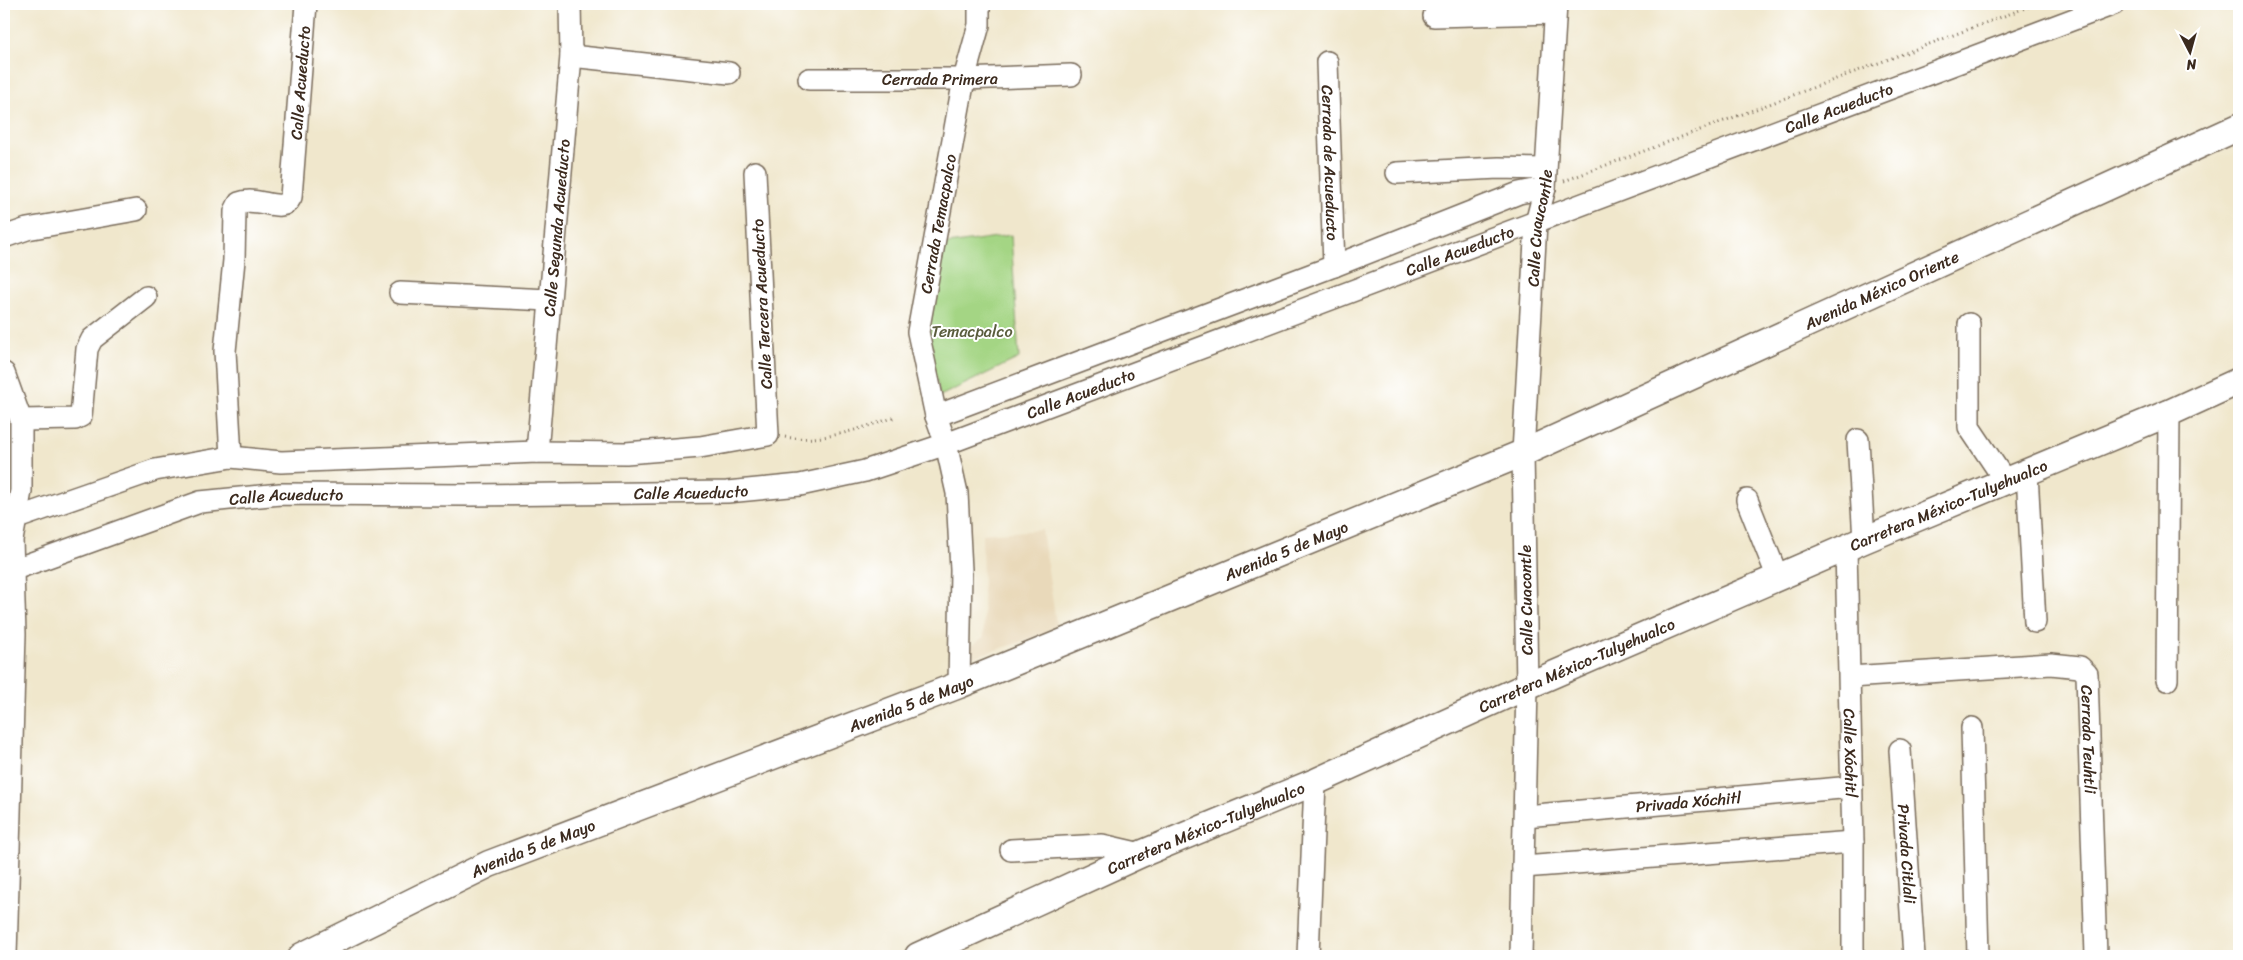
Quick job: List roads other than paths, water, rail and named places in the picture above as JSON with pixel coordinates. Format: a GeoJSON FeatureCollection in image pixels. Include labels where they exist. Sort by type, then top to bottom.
{"type":"FeatureCollection","features":[{"type":"Feature","properties":{"kind":"main road","name":"Avenida México Oriente"},"geometry":{"type":"LineString","coordinates":[[1523,453],[2239,127]]}},
{"type":"Feature","properties":{"kind":"main road","name":"Carretera México-Tulyehualco"},"geometry":{"type":"LineString","coordinates":[[918,956],[958,947],[1141,854],[1315,782],[1527,686],[1855,544],[2169,413],[2239,381]]}},
{"type":"Feature","properties":{"kind":"main road","name":"Avenida 5 de Mayo"},"geometry":{"type":"LineString","coordinates":[[302,956],[489,864],[959,685],[1523,453]]}},
{"type":"Feature","properties":{"kind":"street","name":"Calle Acueducto"},"geometry":{"type":"LineString","coordinates":[[231,457],[225,351],[234,260],[235,211],[238,203],[248,199],[282,206],[288,204],[291,197],[306,4]]}},
{"type":"Feature","properties":{"kind":"street","name":"Calle Segunda Acueducto"},"geometry":{"type":"LineString","coordinates":[[537,452],[571,56],[570,4]]}},
{"type":"Feature","properties":{"kind":"street","name":"Cerrada Temacpalco"},"geometry":{"type":"LineString","coordinates":[[959,685],[961,560],[957,493],[946,444],[936,416],[918,332],[964,79],[979,25],[979,4]]}},
{"type":"Feature","properties":{"kind":"street","name":"Calle Acueducto"},"geometry":{"type":"LineString","coordinates":[[8,571],[200,502],[280,494],[471,495],[727,492],[800,485],[865,471],[946,444],[2114,4]]}},
{"type":"Feature","properties":{"kind":"street"},"geometry":{"type":"LineString","coordinates":[[1434,16],[1555,9]]}},
{"type":"Feature","properties":{"kind":"street","name":"Calle Cuaucontle"},"geometry":{"type":"LineString","coordinates":[[1523,453],[1536,223],[1544,178],[1555,9]]}},
{"type":"Feature","properties":{"kind":"street"},"geometry":{"type":"LineString","coordinates":[[571,56],[728,73]]}},
{"type":"Feature","properties":{"kind":"street","name":"Cerrada de Acueducto"},"geometry":{"type":"LineString","coordinates":[[1327,62],[1334,266]]}},
{"type":"Feature","properties":{"kind":"street","name":"Cerrada Primera"},"geometry":{"type":"LineString","coordinates":[[809,79],[964,79],[1071,75]]}},
{"type":"Feature","properties":{"kind":"street"},"geometry":{"type":"LineString","coordinates":[[1397,174],[1499,168],[1544,178]]}},
{"type":"Feature","properties":{"kind":"street","name":"Calle Tercera Acueducto"},"geometry":{"type":"LineString","coordinates":[[537,452],[626,453],[700,447],[768,435],[755,172]]}},
{"type":"Feature","properties":{"kind":"street","name":"Calle Acueducto"},"geometry":{"type":"LineString","coordinates":[[936,416],[1334,266],[1519,193],[1544,178]]}},
{"type":"Feature","properties":{"kind":"street"},"geometry":{"type":"LineString","coordinates":[[4,237],[27,229],[136,210]]}},
{"type":"Feature","properties":{"kind":"street"},"geometry":{"type":"LineString","coordinates":[[400,294],[550,300]]}},
{"type":"Feature","properties":{"kind":"street"},"geometry":{"type":"LineString","coordinates":[[21,420],[75,419],[82,416],[87,348],[92,339],[146,297]]}},
{"type":"Feature","properties":{"kind":"street"},"geometry":{"type":"LineString","coordinates":[[1969,324],[1970,427],[2017,477],[2035,622]]}},
{"type":"Feature","properties":{"kind":"street"},"geometry":{"type":"LineString","coordinates":[[4,373],[21,420],[21,491],[17,518],[8,541],[8,571],[15,654],[6,825],[6,956]]}},
{"type":"Feature","properties":{"kind":"street"},"geometry":{"type":"LineString","coordinates":[[2167,680],[2169,413]]}},
{"type":"Feature","properties":{"kind":"street","name":"Calle Xóchitl"},"geometry":{"type":"LineString","coordinates":[[1853,956],[1850,677],[1858,440]]}},
{"type":"Feature","properties":{"kind":"street"},"geometry":{"type":"LineString","coordinates":[[17,518],[155,470],[231,457],[281,462],[310,462],[537,452]]}},
{"type":"Feature","properties":{"kind":"street","name":"Calle Cuacontle"},"geometry":{"type":"LineString","coordinates":[[1521,956],[1527,686],[1523,453]]}},
{"type":"Feature","properties":{"kind":"street"},"geometry":{"type":"LineString","coordinates":[[1747,500],[1778,578]]}},
{"type":"Feature","properties":{"kind":"street","name":"Cerrada Teuhtli"},"geometry":{"type":"LineString","coordinates":[[1850,677],[2051,664],[2080,667],[2087,674],[2096,956]]}},
{"type":"Feature","properties":{"kind":"street"},"geometry":{"type":"LineString","coordinates":[[1972,728],[1978,956]]}},
{"type":"Feature","properties":{"kind":"street","name":"Privada Citlali"},"geometry":{"type":"LineString","coordinates":[[1900,750],[1914,956]]}},
{"type":"Feature","properties":{"kind":"street"},"geometry":{"type":"LineString","coordinates":[[1308,956],[1315,782]]}},
{"type":"Feature","properties":{"kind":"street","name":"Privada Xóchitl"},"geometry":{"type":"LineString","coordinates":[[1525,816],[1852,787]]}},
{"type":"Feature","properties":{"kind":"street"},"geometry":{"type":"LineString","coordinates":[[1523,867],[1853,842]]}},
{"type":"Feature","properties":{"kind":"street"},"geometry":{"type":"LineString","coordinates":[[1011,850],[1102,845],[1141,854]]}},
{"type":"Feature","properties":{"kind":"park label","name":"Temacpalco"},"geometry":{"type":"Point","coordinates":[972,331]}}]}
